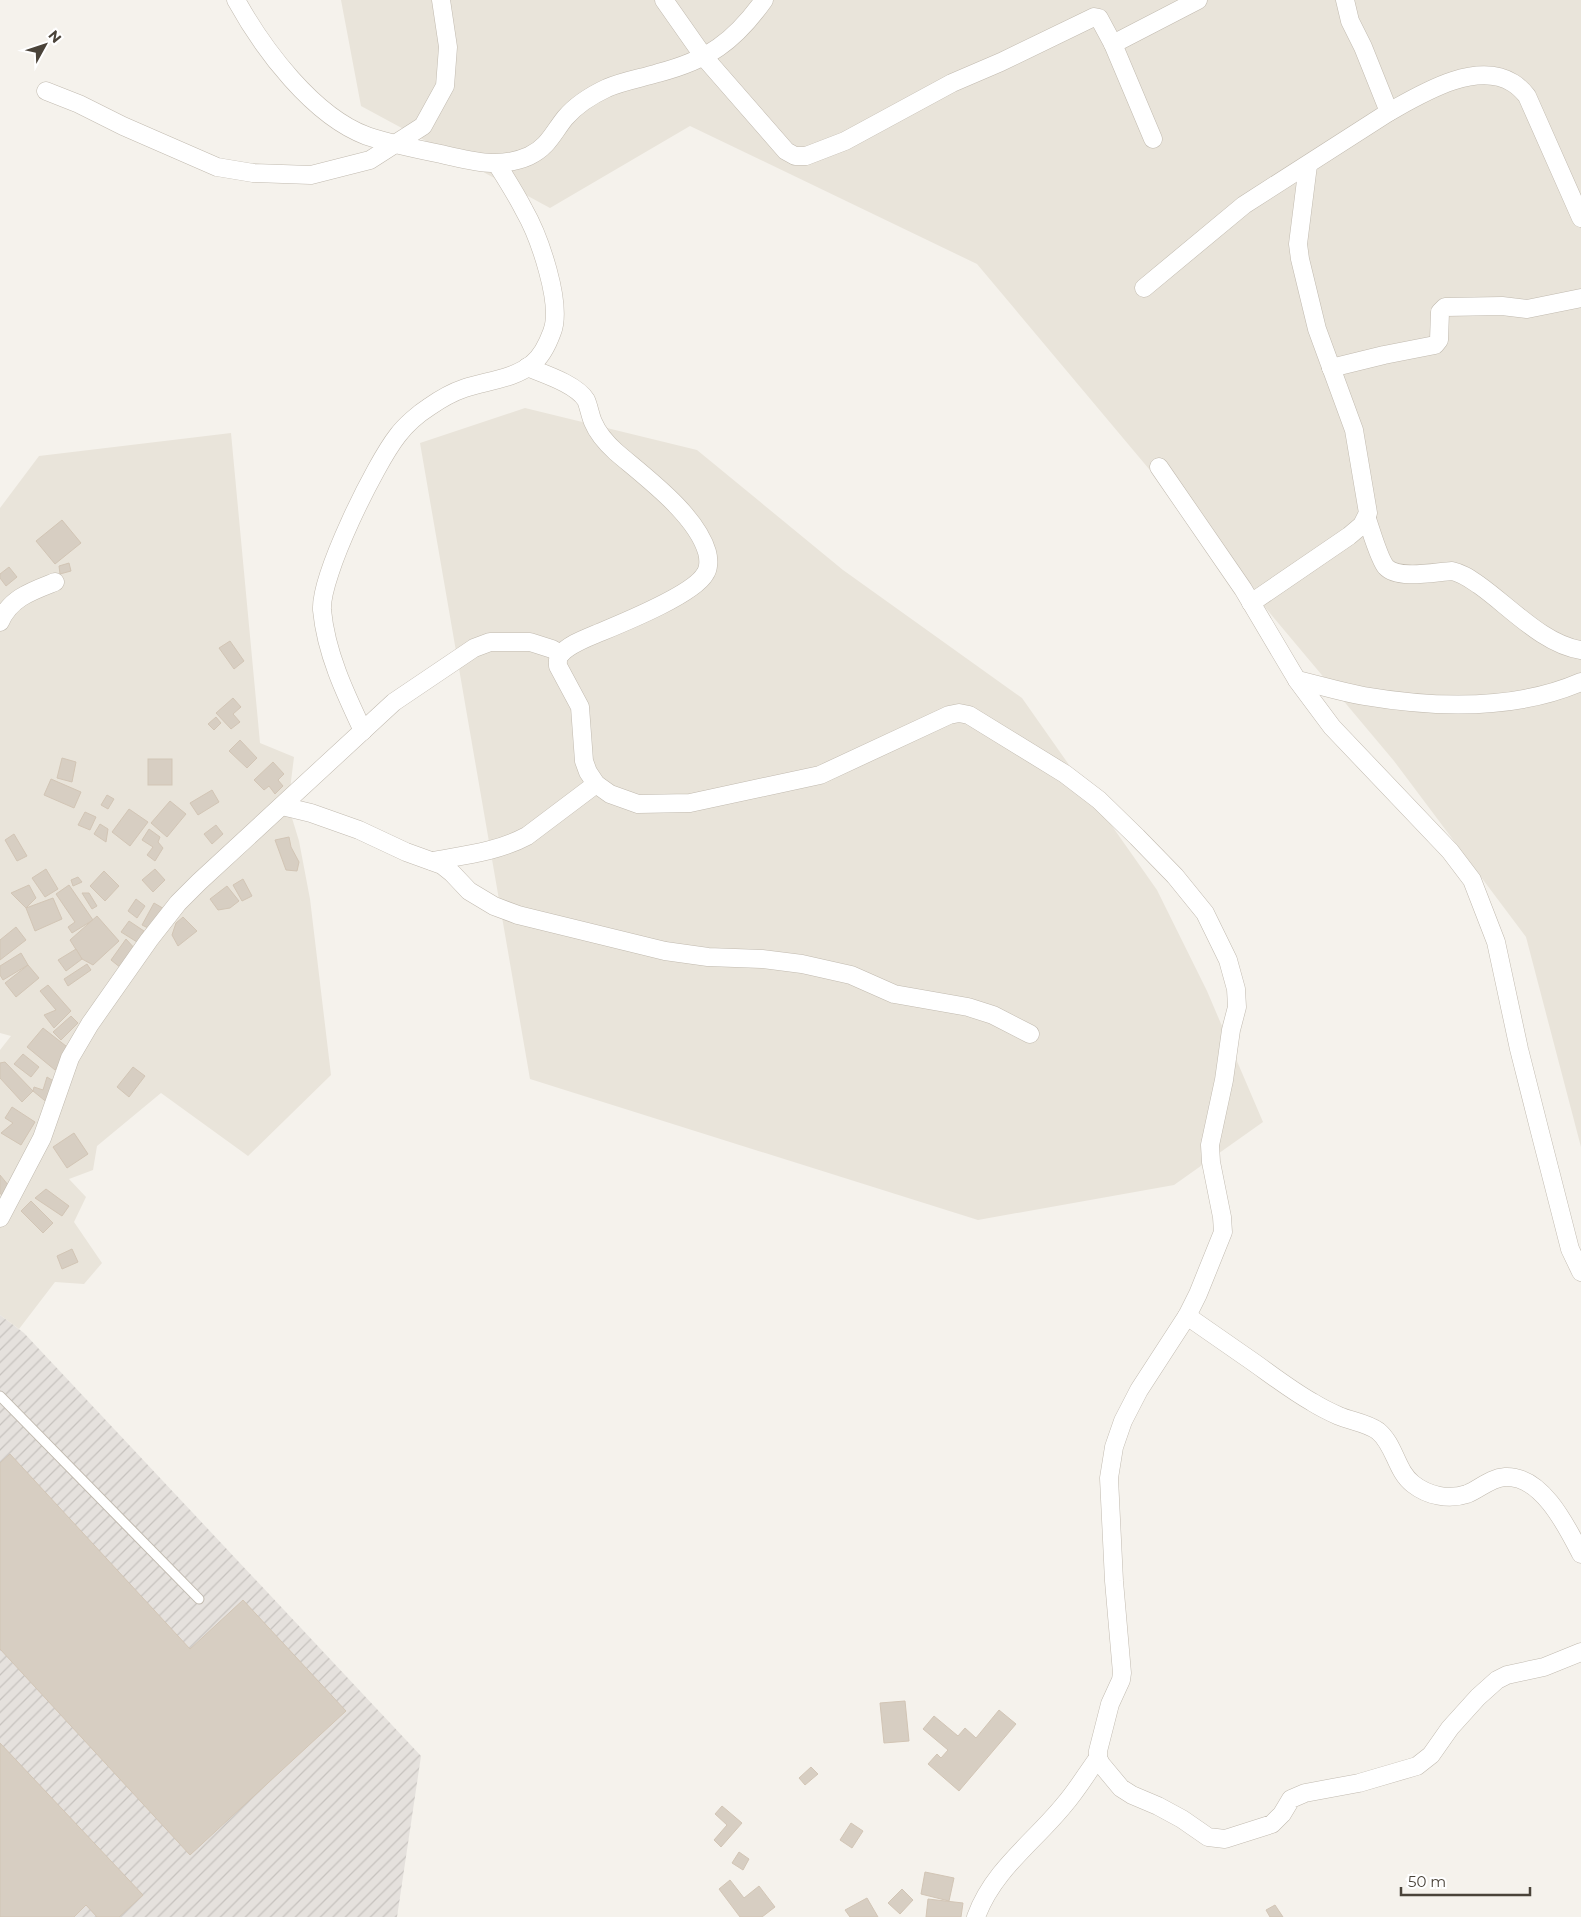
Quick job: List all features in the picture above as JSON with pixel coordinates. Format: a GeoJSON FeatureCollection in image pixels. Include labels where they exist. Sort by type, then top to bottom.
{"type":"FeatureCollection","features":[{"type":"Feature","properties":{"kind":"street"},"geometry":{"type":"LineString","coordinates":[[236,0],[251,28],[277,63],[306,94],[334,118],[366,135],[465,160],[498,164],[515,161],[545,146],[566,117],[589,97],[610,86],[676,68],[704,57],[723,46],[764,0]]}},
{"type":"Feature","properties":{"kind":"street"},"geometry":{"type":"LineString","coordinates":[[46,91],[217,167],[253,173],[311,175],[370,160],[423,126],[445,86],[448,47],[441,0]]}},
{"type":"Feature","properties":{"kind":"street"},"geometry":{"type":"LineString","coordinates":[[664,0],[704,57],[786,151],[795,156],[806,156],[845,141],[952,83],[1001,62],[1084,20],[1097,17],[1113,44],[1153,139]]}},
{"type":"Feature","properties":{"kind":"street"},"geometry":{"type":"LineString","coordinates":[[1113,44],[1198,0]]}},
{"type":"Feature","properties":{"kind":"street"},"geometry":{"type":"LineString","coordinates":[[1345,0],[1350,21],[1363,47],[1389,112]]}},
{"type":"Feature","properties":{"kind":"street"},"geometry":{"type":"LineString","coordinates":[[1144,288],[1244,205],[1389,112],[1436,86],[1477,76],[1498,77],[1514,83],[1527,96],[1581,218]]}},
{"type":"Feature","properties":{"kind":"street"},"geometry":{"type":"LineString","coordinates":[[363,731],[343,689],[325,632],[322,608],[323,595],[338,551],[357,507],[376,470],[398,435],[428,408],[463,388],[511,374],[533,364],[543,350],[553,330],[555,309],[552,285],[535,234],[525,211],[498,164]]}},
{"type":"Feature","properties":{"kind":"street"},"geometry":{"type":"LineString","coordinates":[[1308,165],[1298,244],[1300,259],[1317,329],[1354,430],[1368,502],[1367,519],[1383,562],[1390,570],[1399,574],[1442,571],[1459,573],[1490,593],[1547,637],[1581,650]]}},
{"type":"Feature","properties":{"kind":"street"},"geometry":{"type":"LineString","coordinates":[[1331,368],[1384,355],[1435,346],[1439,340],[1440,312],[1446,307],[1502,306],[1527,309],[1581,298]]}},
{"type":"Feature","properties":{"kind":"street"},"geometry":{"type":"LineString","coordinates":[[527,368],[560,381],[579,393],[585,400],[593,423],[607,444],[670,500],[696,531],[707,552],[708,566],[706,574],[690,589],[576,643],[561,654],[557,660],[558,666],[580,707],[584,761],[588,772],[596,784],[610,794],[638,804],[690,803],[820,775],[949,715],[959,713],[969,715],[1065,774],[1099,800],[1175,876],[1205,913],[1228,960],[1236,989],[1237,1007],[1210,1145],[1211,1162],[1222,1217],[1223,1232],[1198,1294],[1139,1390],[1123,1421],[1114,1448],[1109,1478],[1114,1581],[1122,1673],[1121,1680],[1110,1704],[1099,1744],[1098,1758],[1101,1764],[1122,1788],[1132,1795],[1174,1814],[1208,1837],[1224,1839],[1272,1824],[1282,1814],[1291,1799],[1305,1792],[1359,1783],[1417,1766],[1432,1755],[1450,1728],[1478,1697],[1497,1680],[1507,1675],[1544,1667],[1581,1652]]}},
{"type":"Feature","properties":{"kind":"street"},"geometry":{"type":"LineString","coordinates":[[1159,467],[1251,604],[1297,680],[1332,727],[1450,851],[1472,880],[1496,942],[1519,1049],[1542,1141],[1570,1249],[1581,1272]]}},
{"type":"Feature","properties":{"kind":"street"},"geometry":{"type":"LineString","coordinates":[[1251,604],[1348,536],[1367,519]]}},
{"type":"Feature","properties":{"kind":"street"},"geometry":{"type":"LineString","coordinates":[[0,622],[17,599],[55,582]]}},
{"type":"Feature","properties":{"kind":"street"},"geometry":{"type":"LineString","coordinates":[[0,1218],[42,1138],[70,1058],[90,1024],[149,940],[178,903],[198,882],[394,702],[482,644],[490,642],[530,642],[561,654]]}},
{"type":"Feature","properties":{"kind":"street"},"geometry":{"type":"LineString","coordinates":[[1297,680],[1363,696],[1429,704],[1511,702],[1534,697],[1581,682]]}},
{"type":"Feature","properties":{"kind":"street"},"geometry":{"type":"LineString","coordinates":[[432,861],[499,849],[515,842],[527,836],[596,784]]}},
{"type":"Feature","properties":{"kind":"street"},"geometry":{"type":"LineString","coordinates":[[282,806],[311,813],[359,830],[406,852],[442,865],[469,891],[494,906],[518,915],[664,950],[708,957],[762,959],[802,964],[851,975],[894,994],[968,1006],[1030,1034]]}},
{"type":"Feature","properties":{"kind":"street"},"geometry":{"type":"LineString","coordinates":[[1186,1316],[1312,1403],[1378,1431],[1389,1445],[1402,1472],[1413,1484],[1426,1492],[1452,1497],[1467,1494],[1487,1482],[1505,1477],[1520,1479],[1533,1486],[1549,1501],[1566,1524],[1581,1554]]}},
{"type":"Feature","properties":{"kind":"street"},"geometry":{"type":"LineString","coordinates":[[976,1917],[981,1904],[1005,1866],[1064,1805],[1098,1758]]}},
{"type":"Feature","properties":{"kind":"lane"},"geometry":{"type":"LineString","coordinates":[[0,1396],[199,1599]]}},
{"type":"Feature","properties":{"kind":"shaded area"},"geometry":{"type":"Polygon","coordinates":[[[341,0],[1581,0],[1581,1147],[1526,937],[1394,761],[977,264],[690,126],[550,208],[361,106],[341,0]]]}},
{"type":"Feature","properties":{"kind":"shaded area"},"geometry":{"type":"Polygon","coordinates":[[[525,408],[697,450],[843,570],[1022,698],[1157,890],[1207,991],[1263,1122],[1174,1185],[978,1220],[530,1079],[420,443],[525,408]]]}},
{"type":"Feature","properties":{"kind":"shaded area"},"geometry":{"type":"Polygon","coordinates":[[[231,433],[260,743],[294,757],[288,805],[299,841],[310,899],[331,1075],[248,1156],[161,1093],[97,1146],[93,1170],[69,1179],[86,1197],[74,1222],[102,1263],[84,1284],[55,1282],[19,1329],[0,1315],[0,1050],[11,1036],[0,1033],[0,508],[39,456],[231,433]]]}},
{"type":"Feature","properties":{"kind":"shaded area"},"geometry":{"type":"Polygon","coordinates":[[[0,1315],[24,1333],[421,1756],[397,1917],[0,1917],[0,1315]]]}},
{"type":"Feature","properties":{"kind":"building"},"geometry":{"type":"Polygon","coordinates":[[[62,520],[81,543],[55,564],[36,541],[62,520]]]}},
{"type":"Feature","properties":{"kind":"building"},"geometry":{"type":"Polygon","coordinates":[[[69,563],[71,571],[60,574],[59,566],[69,563]]]}},
{"type":"Feature","properties":{"kind":"building"},"geometry":{"type":"Polygon","coordinates":[[[9,567],[17,577],[6,586],[0,578],[0,574],[9,567]]]}},
{"type":"Feature","properties":{"kind":"building"},"geometry":{"type":"Polygon","coordinates":[[[230,641],[244,661],[234,669],[219,648],[230,641]]]}},
{"type":"Feature","properties":{"kind":"building"},"geometry":{"type":"Polygon","coordinates":[[[233,698],[241,707],[233,714],[240,722],[231,729],[216,713],[233,698]]]}},
{"type":"Feature","properties":{"kind":"building"},"geometry":{"type":"Polygon","coordinates":[[[216,717],[221,723],[214,730],[208,724],[216,717]]]}},
{"type":"Feature","properties":{"kind":"building"},"geometry":{"type":"Polygon","coordinates":[[[240,740],[257,758],[247,768],[229,751],[240,740]]]}},
{"type":"Feature","properties":{"kind":"building"},"geometry":{"type":"Polygon","coordinates":[[[62,758],[76,762],[72,782],[57,778],[62,758]]]}},
{"type":"Feature","properties":{"kind":"building"},"geometry":{"type":"Polygon","coordinates":[[[148,759],[172,759],[172,785],[148,785],[148,759]]]}},
{"type":"Feature","properties":{"kind":"building"},"geometry":{"type":"Polygon","coordinates":[[[273,762],[284,774],[278,780],[283,786],[275,794],[269,786],[264,790],[254,780],[273,762]]]}},
{"type":"Feature","properties":{"kind":"building"},"geometry":{"type":"Polygon","coordinates":[[[51,779],[81,792],[74,808],[44,795],[51,779]]]}},
{"type":"Feature","properties":{"kind":"building"},"geometry":{"type":"Polygon","coordinates":[[[212,790],[219,802],[198,815],[190,803],[212,790]]]}},
{"type":"Feature","properties":{"kind":"building"},"geometry":{"type":"Polygon","coordinates":[[[107,795],[114,799],[108,809],[101,805],[107,795]]]}},
{"type":"Feature","properties":{"kind":"building"},"geometry":{"type":"Polygon","coordinates":[[[170,801],[186,814],[167,837],[151,823],[170,801]]]}},
{"type":"Feature","properties":{"kind":"building"},"geometry":{"type":"Polygon","coordinates":[[[129,809],[148,822],[130,846],[112,832],[129,809]]]}},
{"type":"Feature","properties":{"kind":"building"},"geometry":{"type":"Polygon","coordinates":[[[85,812],[96,817],[90,830],[78,825],[85,812]]]}},
{"type":"Feature","properties":{"kind":"building"},"geometry":{"type":"Polygon","coordinates":[[[100,824],[108,829],[106,842],[94,834],[100,824]]]}},
{"type":"Feature","properties":{"kind":"building"},"geometry":{"type":"Polygon","coordinates":[[[216,825],[223,834],[212,844],[204,834],[216,825]]]}},
{"type":"Feature","properties":{"kind":"building"},"geometry":{"type":"Polygon","coordinates":[[[149,829],[160,837],[158,842],[163,848],[155,861],[147,855],[153,847],[142,840],[149,829]]]}},
{"type":"Feature","properties":{"kind":"building"},"geometry":{"type":"Polygon","coordinates":[[[14,834],[27,856],[17,861],[5,840],[14,834]]]}},
{"type":"Feature","properties":{"kind":"building"},"geometry":{"type":"Polygon","coordinates":[[[289,837],[291,847],[299,862],[297,871],[286,870],[275,840],[289,837]]]}},
{"type":"Feature","properties":{"kind":"building"},"geometry":{"type":"Polygon","coordinates":[[[46,869],[58,889],[45,897],[32,878],[46,869]]]}},
{"type":"Feature","properties":{"kind":"building"},"geometry":{"type":"Polygon","coordinates":[[[155,869],[165,880],[153,892],[142,880],[155,869]]]}},
{"type":"Feature","properties":{"kind":"building"},"geometry":{"type":"Polygon","coordinates":[[[104,871],[119,886],[105,901],[90,886],[104,871]]]}},
{"type":"Feature","properties":{"kind":"building"},"geometry":{"type":"Polygon","coordinates":[[[78,877],[82,882],[73,886],[71,880],[78,877]]]}},
{"type":"Feature","properties":{"kind":"building"},"geometry":{"type":"Polygon","coordinates":[[[243,879],[252,896],[242,901],[233,885],[243,879]]]}},
{"type":"Feature","properties":{"kind":"building"},"geometry":{"type":"Polygon","coordinates":[[[29,885],[36,898],[26,908],[11,893],[29,885]]]}},
{"type":"Feature","properties":{"kind":"building"},"geometry":{"type":"Polygon","coordinates":[[[69,885],[93,920],[72,933],[68,927],[75,922],[56,894],[69,885]]]}},
{"type":"Feature","properties":{"kind":"building"},"geometry":{"type":"Polygon","coordinates":[[[227,886],[239,901],[230,908],[218,910],[210,899],[227,886]]]}},
{"type":"Feature","properties":{"kind":"building"},"geometry":{"type":"Polygon","coordinates":[[[82,893],[89,893],[97,906],[92,909],[82,893]]]}},
{"type":"Feature","properties":{"kind":"building"},"geometry":{"type":"Polygon","coordinates":[[[53,898],[62,919],[35,931],[26,908],[53,898]]]}},
{"type":"Feature","properties":{"kind":"building"},"geometry":{"type":"Polygon","coordinates":[[[136,899],[145,906],[137,918],[128,911],[136,899]]]}},
{"type":"Feature","properties":{"kind":"building"},"geometry":{"type":"Polygon","coordinates":[[[154,903],[166,910],[154,931],[142,925],[154,903]]]}},
{"type":"Feature","properties":{"kind":"building"},"geometry":{"type":"Polygon","coordinates":[[[97,916],[119,941],[93,965],[82,959],[70,940],[97,916]]]}},
{"type":"Feature","properties":{"kind":"building"},"geometry":{"type":"Polygon","coordinates":[[[183,917],[197,931],[178,946],[172,935],[176,923],[183,917]]]}},
{"type":"Feature","properties":{"kind":"building"},"geometry":{"type":"Polygon","coordinates":[[[129,921],[144,931],[137,942],[121,932],[129,921]]]}},
{"type":"Feature","properties":{"kind":"building"},"geometry":{"type":"Polygon","coordinates":[[[16,927],[26,940],[0,960],[0,940],[16,927]]]}},
{"type":"Feature","properties":{"kind":"building"},"geometry":{"type":"Polygon","coordinates":[[[126,939],[136,950],[121,968],[111,960],[126,939]]]}},
{"type":"Feature","properties":{"kind":"building"},"geometry":{"type":"Polygon","coordinates":[[[76,949],[82,959],[66,971],[58,960],[76,949]]]}},
{"type":"Feature","properties":{"kind":"building"},"geometry":{"type":"Polygon","coordinates":[[[21,953],[28,965],[3,980],[0,975],[0,966],[21,953]]]}},
{"type":"Feature","properties":{"kind":"building"},"geometry":{"type":"Polygon","coordinates":[[[87,964],[91,970],[68,986],[64,979],[87,964]]]}},
{"type":"Feature","properties":{"kind":"building"},"geometry":{"type":"Polygon","coordinates":[[[28,965],[39,978],[16,997],[5,983],[28,965]]]}},
{"type":"Feature","properties":{"kind":"building"},"geometry":{"type":"Polygon","coordinates":[[[48,985],[71,1011],[54,1028],[44,1015],[56,1010],[40,991],[48,985]]]}},
{"type":"Feature","properties":{"kind":"building"},"geometry":{"type":"Polygon","coordinates":[[[71,1016],[78,1023],[61,1040],[53,1032],[71,1016]]]}},
{"type":"Feature","properties":{"kind":"building"},"geometry":{"type":"Polygon","coordinates":[[[43,1028],[71,1050],[55,1070],[27,1047],[43,1028]]]}},
{"type":"Feature","properties":{"kind":"building"},"geometry":{"type":"Polygon","coordinates":[[[23,1054],[39,1067],[31,1077],[14,1064],[23,1054]]]}},
{"type":"Feature","properties":{"kind":"building"},"geometry":{"type":"Polygon","coordinates":[[[5,1062],[33,1091],[22,1102],[0,1078],[0,1063],[5,1062]]]}},
{"type":"Feature","properties":{"kind":"building"},"geometry":{"type":"Polygon","coordinates":[[[133,1067],[145,1076],[129,1097],[117,1087],[133,1067]]]}},
{"type":"Feature","properties":{"kind":"building"},"geometry":{"type":"Polygon","coordinates":[[[47,1077],[60,1085],[49,1104],[33,1091],[34,1087],[43,1090],[47,1077]]]}},
{"type":"Feature","properties":{"kind":"building"},"geometry":{"type":"Polygon","coordinates":[[[12,1107],[35,1122],[21,1145],[1,1133],[13,1123],[5,1118],[12,1107]]]}},
{"type":"Feature","properties":{"kind":"building"},"geometry":{"type":"Polygon","coordinates":[[[74,1133],[88,1154],[67,1168],[53,1147],[74,1133]]]}},
{"type":"Feature","properties":{"kind":"building"},"geometry":{"type":"Polygon","coordinates":[[[0,1175],[13,1191],[4,1198],[0,1193],[0,1175]]]}},
{"type":"Feature","properties":{"kind":"building"},"geometry":{"type":"Polygon","coordinates":[[[46,1189],[69,1206],[62,1216],[35,1198],[46,1189]]]}},
{"type":"Feature","properties":{"kind":"building"},"geometry":{"type":"Polygon","coordinates":[[[31,1201],[53,1223],[43,1233],[21,1211],[31,1201]]]}},
{"type":"Feature","properties":{"kind":"building"},"geometry":{"type":"Polygon","coordinates":[[[72,1249],[78,1262],[62,1269],[57,1256],[72,1249]]]}},
{"type":"Feature","properties":{"kind":"building"},"geometry":{"type":"Polygon","coordinates":[[[10,1454],[190,1649],[243,1600],[346,1711],[190,1855],[0,1649],[0,1463],[10,1454]]]}},
{"type":"Feature","properties":{"kind":"building"},"geometry":{"type":"Polygon","coordinates":[[[905,1701],[909,1741],[884,1743],[880,1703],[905,1701]]]}},
{"type":"Feature","properties":{"kind":"building"},"geometry":{"type":"Polygon","coordinates":[[[999,1710],[1016,1724],[959,1791],[928,1764],[937,1754],[941,1758],[948,1750],[923,1729],[934,1716],[958,1736],[965,1728],[976,1738],[999,1710]]]}},
{"type":"Feature","properties":{"kind":"building"},"geometry":{"type":"Polygon","coordinates":[[[0,1743],[143,1895],[119,1917],[97,1917],[86,1905],[74,1917],[0,1917],[0,1743]]]}},
{"type":"Feature","properties":{"kind":"building"},"geometry":{"type":"Polygon","coordinates":[[[811,1767],[818,1774],[805,1785],[799,1778],[811,1767]]]}},
{"type":"Feature","properties":{"kind":"building"},"geometry":{"type":"Polygon","coordinates":[[[722,1806],[742,1823],[721,1847],[714,1840],[727,1825],[715,1814],[722,1806]]]}},
{"type":"Feature","properties":{"kind":"building"},"geometry":{"type":"Polygon","coordinates":[[[851,1823],[863,1831],[852,1848],[840,1840],[851,1823]]]}},
{"type":"Feature","properties":{"kind":"building"},"geometry":{"type":"Polygon","coordinates":[[[739,1852],[749,1859],[743,1870],[732,1863],[739,1852]]]}},
{"type":"Feature","properties":{"kind":"building"},"geometry":{"type":"Polygon","coordinates":[[[925,1872],[954,1878],[949,1901],[921,1894],[925,1872]]]}},
{"type":"Feature","properties":{"kind":"building"},"geometry":{"type":"Polygon","coordinates":[[[730,1880],[744,1898],[759,1886],[775,1907],[762,1917],[740,1917],[719,1889],[730,1880]]]}},
{"type":"Feature","properties":{"kind":"building"},"geometry":{"type":"Polygon","coordinates":[[[902,1889],[913,1900],[900,1914],[888,1903],[902,1889]]]}},
{"type":"Feature","properties":{"kind":"building"},"geometry":{"type":"Polygon","coordinates":[[[867,1898],[878,1917],[850,1917],[845,1910],[867,1898]]]}},
{"type":"Feature","properties":{"kind":"building"},"geometry":{"type":"Polygon","coordinates":[[[928,1899],[963,1903],[961,1917],[926,1917],[928,1899]]]}},
{"type":"Feature","properties":{"kind":"building"},"geometry":{"type":"Polygon","coordinates":[[[1275,1905],[1283,1917],[1270,1917],[1266,1910],[1275,1905]]]}}]}
